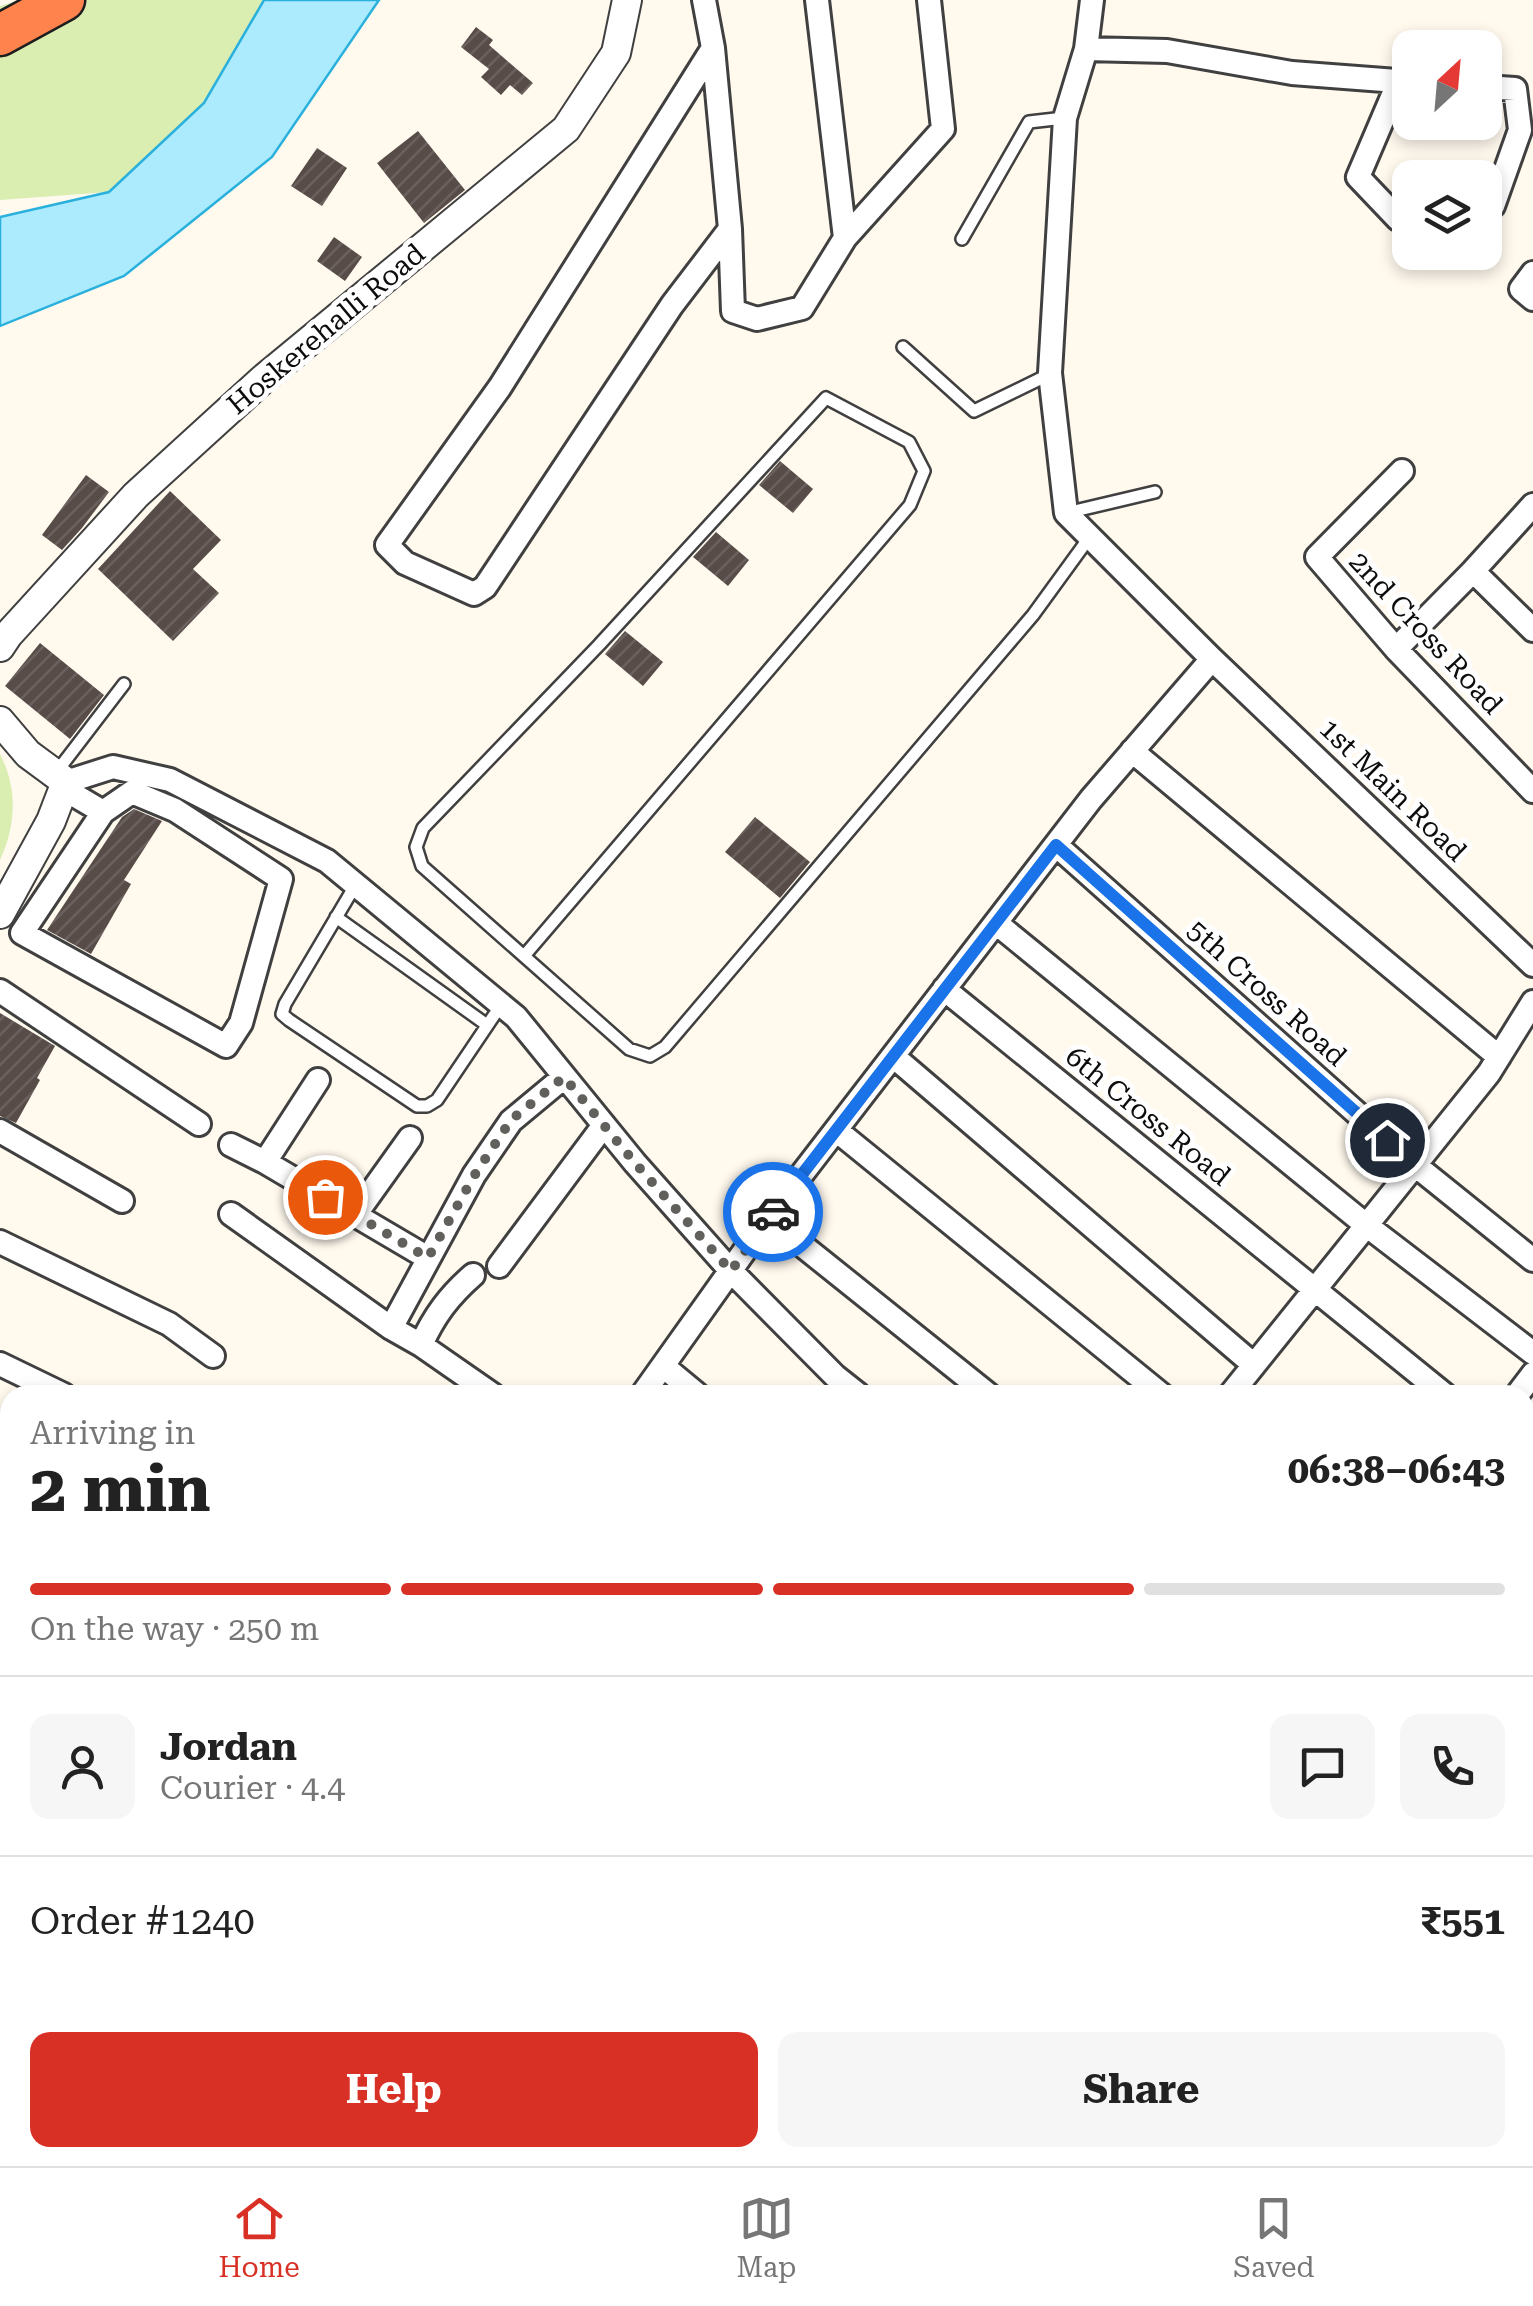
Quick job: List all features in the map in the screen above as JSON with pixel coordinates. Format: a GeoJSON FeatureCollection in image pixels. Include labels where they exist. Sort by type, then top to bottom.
{"type":"FeatureCollection","features":[{"type":"Feature","properties":{"kind":"highway"},"geometry":{"type":"LineString","coordinates":[[0,35],[64,0]]}},
{"type":"Feature","properties":{"kind":"street","name":"Hoskerehalli Road"},"geometry":{"type":"LineString","coordinates":[[0,648],[136,495],[262,380],[566,128],[616,53],[627,0]]}},
{"type":"Feature","properties":{"kind":"street"},"geometry":{"type":"LineString","coordinates":[[704,0],[713,48],[730,228],[733,311],[757,319],[802,308],[845,238],[942,129],[929,0]]}},
{"type":"Feature","properties":{"kind":"street"},"geometry":{"type":"LineString","coordinates":[[816,0],[845,238]]}},
{"type":"Feature","properties":{"kind":"street"},"geometry":{"type":"LineString","coordinates":[[1066,512],[1050,373],[1065,118],[1086,50],[1092,0]]}},
{"type":"Feature","properties":{"kind":"street"},"geometry":{"type":"LineString","coordinates":[[713,48],[500,387],[386,545],[405,563],[474,594],[485,587],[672,305],[730,228]]}},
{"type":"Feature","properties":{"kind":"street"},"geometry":{"type":"LineString","coordinates":[[1086,50],[1167,51],[1292,73],[1392,80]]}},
{"type":"Feature","properties":{"kind":"street"},"geometry":{"type":"LineString","coordinates":[[1502,88],[1514,89],[1520,130],[1502,181]]}},
{"type":"Feature","properties":{"kind":"street"},"geometry":{"type":"LineString","coordinates":[[1392,106],[1358,177],[1392,212]]}},
{"type":"Feature","properties":{"kind":"street"},"geometry":{"type":"LineString","coordinates":[[1533,274],[1521,289],[1533,299]]}},
{"type":"Feature","properties":{"kind":"street","name":"2nd Cross Road"},"geometry":{"type":"LineString","coordinates":[[1402,472],[1317,558],[1396,649],[1533,791]]}},
{"type":"Feature","properties":{"kind":"street"},"geometry":{"type":"LineString","coordinates":[[1396,649],[1533,505]]}},
{"type":"Feature","properties":{"kind":"street","name":"1st Main Road"},"geometry":{"type":"LineString","coordinates":[[1066,512],[1212,659],[1533,965]]}},
{"type":"Feature","properties":{"kind":"street"},"geometry":{"type":"LineString","coordinates":[[1473,571],[1533,630]]}},
{"type":"Feature","properties":{"kind":"street"},"geometry":{"type":"LineString","coordinates":[[649,1385],[768,1218],[944,989],[1132,751],[1212,659]]}},
{"type":"Feature","properties":{"kind":"street"},"geometry":{"type":"LineString","coordinates":[[0,721],[28,754],[104,812]]}},
{"type":"Feature","properties":{"kind":"street"},"geometry":{"type":"LineString","coordinates":[[1132,751],[1499,1056]]}},
{"type":"Feature","properties":{"kind":"street"},"geometry":{"type":"LineString","coordinates":[[62,782],[114,766],[170,780],[327,860],[516,1017],[731,1271],[847,1385]]}},
{"type":"Feature","properties":{"kind":"street"},"geometry":{"type":"LineString","coordinates":[[0,914],[51,820],[62,782]]}},
{"type":"Feature","properties":{"kind":"street"},"geometry":{"type":"LineString","coordinates":[[132,792],[175,810],[281,879],[241,1024],[226,1046],[22,933],[104,812],[132,792]]}},
{"type":"Feature","properties":{"kind":"street","name":"5th Cross Road"},"geometry":{"type":"LineString","coordinates":[[1056,845],[1415,1164],[1533,1260]]}},
{"type":"Feature","properties":{"kind":"street"},"geometry":{"type":"LineString","coordinates":[[996,923],[1366,1226],[1533,1352]]}},
{"type":"Feature","properties":{"kind":"street","name":"6th Cross Road"},"geometry":{"type":"LineString","coordinates":[[944,989],[1433,1385]]}},
{"type":"Feature","properties":{"kind":"street"},"geometry":{"type":"LineString","coordinates":[[0,991],[199,1124]]}},
{"type":"Feature","properties":{"kind":"street"},"geometry":{"type":"LineString","coordinates":[[893,1056],[1244,1384],[1315,1289],[1489,1073],[1533,1002]]}},
{"type":"Feature","properties":{"kind":"street"},"geometry":{"type":"LineString","coordinates":[[390,1328],[474,1176],[511,1120],[564,1077]]}},
{"type":"Feature","properties":{"kind":"street"},"geometry":{"type":"LineString","coordinates":[[265,1162],[318,1080]]}},
{"type":"Feature","properties":{"kind":"street"},"geometry":{"type":"LineString","coordinates":[[499,1266],[604,1125]]}},
{"type":"Feature","properties":{"kind":"street"},"geometry":{"type":"LineString","coordinates":[[836,1130],[1150,1385]]}},
{"type":"Feature","properties":{"kind":"street"},"geometry":{"type":"LineString","coordinates":[[0,1131],[122,1201]]}},
{"type":"Feature","properties":{"kind":"street"},"geometry":{"type":"LineString","coordinates":[[355,1215],[410,1138]]}},
{"type":"Feature","properties":{"kind":"street"},"geometry":{"type":"LineString","coordinates":[[232,1145],[428,1258]]}},
{"type":"Feature","properties":{"kind":"street"},"geometry":{"type":"LineString","coordinates":[[230,1214],[390,1328],[479,1385]]}},
{"type":"Feature","properties":{"kind":"street"},"geometry":{"type":"LineString","coordinates":[[768,1218],[977,1385]]}},
{"type":"Feature","properties":{"kind":"street"},"geometry":{"type":"LineString","coordinates":[[0,1242],[169,1324],[213,1356]]}},
{"type":"Feature","properties":{"kind":"street"},"geometry":{"type":"LineString","coordinates":[[421,1345],[450,1294],[472,1275]]}},
{"type":"Feature","properties":{"kind":"street"},"geometry":{"type":"LineString","coordinates":[[0,1364],[43,1385]]}},
{"type":"Feature","properties":{"kind":"street"},"geometry":{"type":"LineString","coordinates":[[662,1366],[686,1385]]}},
{"type":"Feature","properties":{"kind":"lane"},"geometry":{"type":"LineString","coordinates":[[962,240],[1029,122],[1065,118]]}},
{"type":"Feature","properties":{"kind":"lane"},"geometry":{"type":"LineString","coordinates":[[902,347],[974,411],[1050,373]]}},
{"type":"Feature","properties":{"kind":"lane"},"geometry":{"type":"LineString","coordinates":[[524,956],[910,504],[924,472],[909,442],[826,398],[599,645],[422,828],[416,847],[422,866],[629,1049],[650,1056],[665,1047],[1033,616],[1089,538]]}},
{"type":"Feature","properties":{"kind":"lane"},"geometry":{"type":"LineString","coordinates":[[1066,512],[1155,492]]}},
{"type":"Feature","properties":{"kind":"lane"},"geometry":{"type":"LineString","coordinates":[[62,782],[70,758],[124,684]]}},
{"type":"Feature","properties":{"kind":"lane"},"geometry":{"type":"LineString","coordinates":[[356,884],[285,1004],[282,1014],[289,1020],[417,1106],[427,1106],[437,1100],[502,1005]]}},
{"type":"Feature","properties":{"kind":"lane"},"geometry":{"type":"LineString","coordinates":[[336,917],[487,1025]]}},
{"type":"Feature","properties":{"kind":"green space"},"geometry":{"type":"Polygon","coordinates":[[[20,0],[264,0],[204,103],[109,192],[0,200],[0,6],[20,0]]]}},
{"type":"Feature","properties":{"kind":"green space"},"geometry":{"type":"Polygon","coordinates":[[[0,754],[10,780],[13,807],[0,860],[0,754]]]}},
{"type":"Feature","properties":{"kind":"water"},"geometry":{"type":"Polygon","coordinates":[[[264,0],[379,0],[272,157],[124,276],[0,326],[0,217],[109,192],[204,103],[264,0]]]}},
{"type":"Feature","properties":{"kind":"building"},"geometry":{"type":"Polygon","coordinates":[[[476,27],[493,40],[489,45],[533,83],[522,95],[510,85],[501,95],[481,77],[489,69],[461,47],[476,27]]]}},
{"type":"Feature","properties":{"kind":"building"},"geometry":{"type":"Polygon","coordinates":[[[418,131],[465,190],[424,223],[377,163],[418,131]]]}},
{"type":"Feature","properties":{"kind":"building"},"geometry":{"type":"Polygon","coordinates":[[[317,148],[347,168],[322,206],[291,186],[317,148]]]}},
{"type":"Feature","properties":{"kind":"building"},"geometry":{"type":"Polygon","coordinates":[[[334,237],[362,257],[345,281],[317,261],[334,237]]]}},
{"type":"Feature","properties":{"kind":"building"},"geometry":{"type":"Polygon","coordinates":[[[780,461],[813,489],[793,513],[759,485],[780,461]]]}},
{"type":"Feature","properties":{"kind":"building"},"geometry":{"type":"Polygon","coordinates":[[[86,475],[109,492],[62,550],[42,535],[86,475]]]}},
{"type":"Feature","properties":{"kind":"building"},"geometry":{"type":"Polygon","coordinates":[[[170,491],[221,540],[193,569],[219,593],[173,641],[98,569],[170,491]]]}},
{"type":"Feature","properties":{"kind":"building"},"geometry":{"type":"Polygon","coordinates":[[[716,532],[749,560],[728,586],[693,557],[716,532]]]}},
{"type":"Feature","properties":{"kind":"building"},"geometry":{"type":"Polygon","coordinates":[[[625,631],[663,662],[643,686],[605,654],[625,631]]]}},
{"type":"Feature","properties":{"kind":"building"},"geometry":{"type":"Polygon","coordinates":[[[40,643],[104,695],[70,739],[5,686],[40,643]]]}},
{"type":"Feature","properties":{"kind":"building"},"geometry":{"type":"Polygon","coordinates":[[[134,809],[162,821],[124,880],[131,884],[91,954],[47,930],[122,817],[134,809]]]}},
{"type":"Feature","properties":{"kind":"building"},"geometry":{"type":"Polygon","coordinates":[[[755,817],[810,862],[780,898],[725,852],[755,817]]]}},
{"type":"Feature","properties":{"kind":"building"},"geometry":{"type":"Polygon","coordinates":[[[0,1013],[55,1046],[16,1123],[0,1116],[0,1013]]]}},
{"type":"Feature","properties":{"kind":"way so far"},"geometry":{"type":"LineString","coordinates":[[325,1197],[428,1258],[511,1120],[564,1077],[731,1271],[773,1212]]}},
{"type":"Feature","properties":{"kind":"route"},"geometry":{"type":"LineString","coordinates":[[773,1212],[1056,845],[1387,1140]]}}]}
